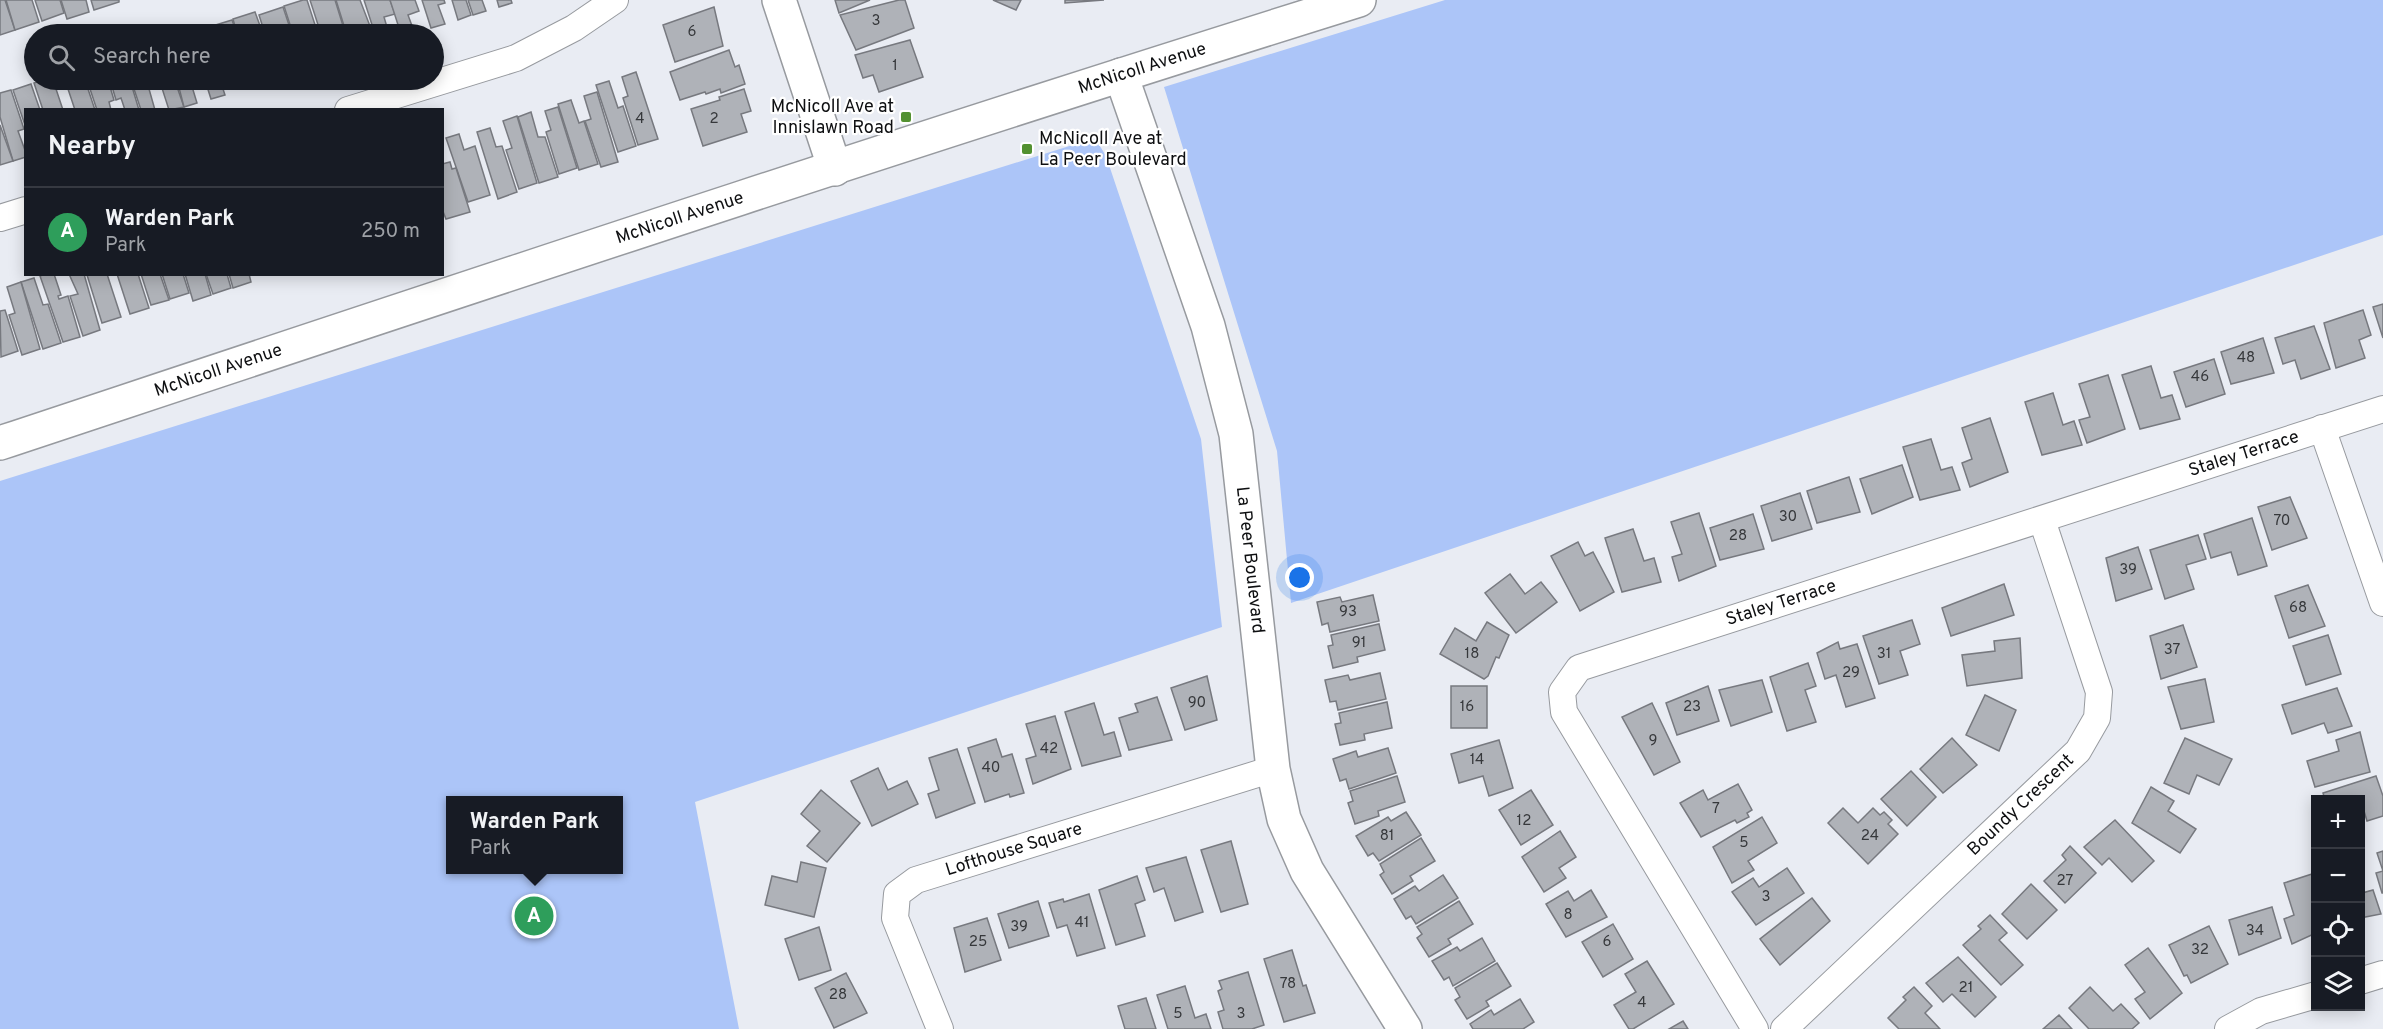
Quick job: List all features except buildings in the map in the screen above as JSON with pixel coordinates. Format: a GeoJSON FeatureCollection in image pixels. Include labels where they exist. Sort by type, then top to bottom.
{"type":"FeatureCollection","features":[{"type":"Feature","properties":{"kind":"main road"},"geometry":{"type":"LineString","coordinates":[[778,0],[835,169]]}},
{"type":"Feature","properties":{"kind":"main road","name":"McNicoll Avenue"},"geometry":{"type":"LineString","coordinates":[[0,443],[1121,75],[1359,0]]}},
{"type":"Feature","properties":{"kind":"main road","name":"La Peer Boulevard"},"geometry":{"type":"LineString","coordinates":[[1121,75],[1208,326],[1236,434],[1273,769],[1284,819],[1307,871],[1405,1029]]}},
{"type":"Feature","properties":{"kind":"street"},"geometry":{"type":"LineString","coordinates":[[444,80],[516,58],[574,28],[615,0]]}},
{"type":"Feature","properties":{"kind":"street"},"geometry":{"type":"LineString","coordinates":[[354,108],[413,90]]}},
{"type":"Feature","properties":{"kind":"street"},"geometry":{"type":"LineString","coordinates":[[0,218],[24,211]]}},
{"type":"Feature","properties":{"kind":"street","name":"Staley Terrace"},"geometry":{"type":"LineString","coordinates":[[1755,1029],[1564,711],[1562,692],[1579,668],[2383,409]]}},
{"type":"Feature","properties":{"kind":"street"},"geometry":{"type":"LineString","coordinates":[[2322,428],[2383,603]]}},
{"type":"Feature","properties":{"kind":"street","name":"Boundy Crescent"},"geometry":{"type":"LineString","coordinates":[[1784,1029],[2078,751],[2097,718],[2099,692],[2042,520]]}},
{"type":"Feature","properties":{"kind":"street","name":"Lofthouse Square"},"geometry":{"type":"LineString","coordinates":[[940,1029],[895,918],[897,894],[916,880],[1273,769]]}},
{"type":"Feature","properties":{"kind":"street"},"geometry":{"type":"LineString","coordinates":[[2365,980],[2383,974]]}},
{"type":"Feature","properties":{"kind":"street"},"geometry":{"type":"LineString","coordinates":[[2228,1029],[2261,1011],[2311,996]]}},
{"type":"Feature","properties":{"kind":"shaded area"},"geometry":{"type":"Polygon","coordinates":[[[1445,0],[2383,0],[2383,235],[1291,603],[1277,451],[1164,87],[1445,0]]]}},
{"type":"Feature","properties":{"kind":"shaded area"},"geometry":{"type":"Polygon","coordinates":[[[1095,138],[1106,156],[1201,439],[1222,627],[695,802],[739,1029],[0,1029],[0,481],[1095,138]]]}},
{"type":"Feature","properties":{"kind":"place","name":"McNicoll Ave at Innislawn Road"},"geometry":{"type":"Point","coordinates":[906,117]}},
{"type":"Feature","properties":{"kind":"place","name":"McNicoll Ave at La Peer Boulevard"},"geometry":{"type":"Point","coordinates":[1027,149]}},
{"type":"Feature","properties":{"kind":"place","name":"Warden Park"},"geometry":{"type":"Point","coordinates":[534,916]}}]}
